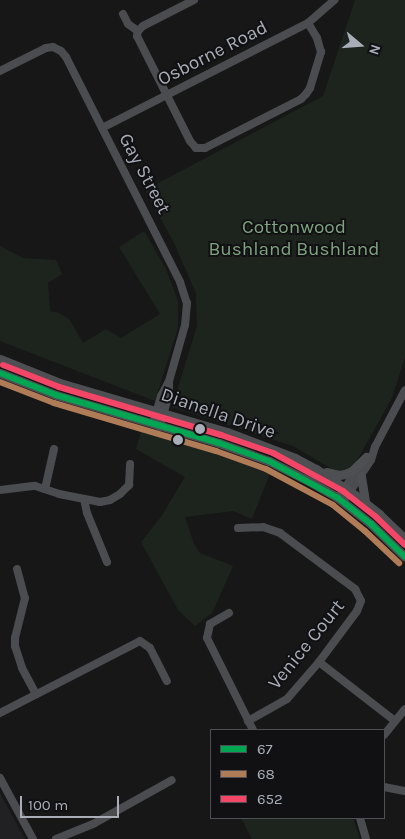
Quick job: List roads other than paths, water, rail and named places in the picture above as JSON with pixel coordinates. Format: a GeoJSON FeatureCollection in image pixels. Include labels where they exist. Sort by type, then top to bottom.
{"type":"FeatureCollection","features":[{"type":"Feature","properties":{"kind":"main road","name":"Dianella Drive"},"geometry":{"type":"LineString","coordinates":[[0,359],[60,383],[161,412],[270,448],[316,469],[365,502],[405,539]]}},
{"type":"Feature","properties":{"kind":"main road","name":"Dianella Drive"},"geometry":{"type":"LineString","coordinates":[[0,373],[56,395],[219,443],[268,461],[309,481],[340,500],[371,524],[405,557]]}},
{"type":"Feature","properties":{"kind":"main road"},"geometry":{"type":"LineString","coordinates":[[316,469],[332,474],[345,474],[352,471],[366,457]]}},
{"type":"Feature","properties":{"kind":"main road"},"geometry":{"type":"LineString","coordinates":[[361,476],[365,502]]}},
{"type":"Feature","properties":{"kind":"street"},"geometry":{"type":"LineString","coordinates":[[194,0],[143,26],[138,31],[138,40],[190,141],[196,148],[205,148],[300,99],[306,94],[310,88],[321,52],[317,38],[308,23]]}},
{"type":"Feature","properties":{"kind":"street","name":"Osborne Road"},"geometry":{"type":"LineString","coordinates":[[102,128],[308,23],[334,0]]}},
{"type":"Feature","properties":{"kind":"street"},"geometry":{"type":"LineString","coordinates":[[123,14],[128,24],[138,31]]}},
{"type":"Feature","properties":{"kind":"street","name":"Gay Street"},"geometry":{"type":"LineString","coordinates":[[0,71],[46,48],[53,47],[61,51],[167,252],[187,303],[185,326],[156,425]]}},
{"type":"Feature","properties":{"kind":"street"},"geometry":{"type":"LineString","coordinates":[[347,490],[361,476],[371,460],[375,447],[405,390]]}},
{"type":"Feature","properties":{"kind":"street"},"geometry":{"type":"LineString","coordinates":[[340,500],[366,457],[375,447]]}},
{"type":"Feature","properties":{"kind":"street"},"geometry":{"type":"LineString","coordinates":[[45,489],[54,449]]}},
{"type":"Feature","properties":{"kind":"street"},"geometry":{"type":"LineString","coordinates":[[0,490],[35,486],[100,502],[110,500],[129,485],[130,464]]}},
{"type":"Feature","properties":{"kind":"street"},"geometry":{"type":"LineString","coordinates":[[84,499],[87,513],[107,562]]}},
{"type":"Feature","properties":{"kind":"street","name":"Venice Court"},"geometry":{"type":"LineString","coordinates":[[238,528],[263,527],[280,533],[355,589],[361,601],[357,611],[287,699],[248,721]]}},
{"type":"Feature","properties":{"kind":"street"},"geometry":{"type":"LineString","coordinates":[[16,569],[25,598],[22,618],[17,629],[15,646],[22,668],[36,694]]}},
{"type":"Feature","properties":{"kind":"street"},"geometry":{"type":"LineString","coordinates":[[229,613],[210,624],[206,638],[252,729]]}},
{"type":"Feature","properties":{"kind":"street"},"geometry":{"type":"LineString","coordinates":[[0,713],[140,641],[150,648],[167,681]]}},
{"type":"Feature","properties":{"kind":"street"},"geometry":{"type":"LineString","coordinates":[[318,662],[395,721]]}},
{"type":"Feature","properties":{"kind":"street"},"geometry":{"type":"LineString","coordinates":[[385,734],[405,709]]}},
{"type":"Feature","properties":{"kind":"street"},"geometry":{"type":"LineString","coordinates":[[0,778],[33,839]]}},
{"type":"Feature","properties":{"kind":"street"},"geometry":{"type":"LineString","coordinates":[[56,839],[93,824],[172,780]]}},
{"type":"Feature","properties":{"kind":"street"},"geometry":{"type":"LineString","coordinates":[[385,788],[405,791]]}},
{"type":"Feature","properties":{"kind":"street"},"geometry":{"type":"LineString","coordinates":[[360,819],[366,839]]}},
{"type":"Feature","properties":{"kind":"park label","name":"Cottonwood Bushland Bushland"},"geometry":{"type":"Point","coordinates":[294,239]}}]}
